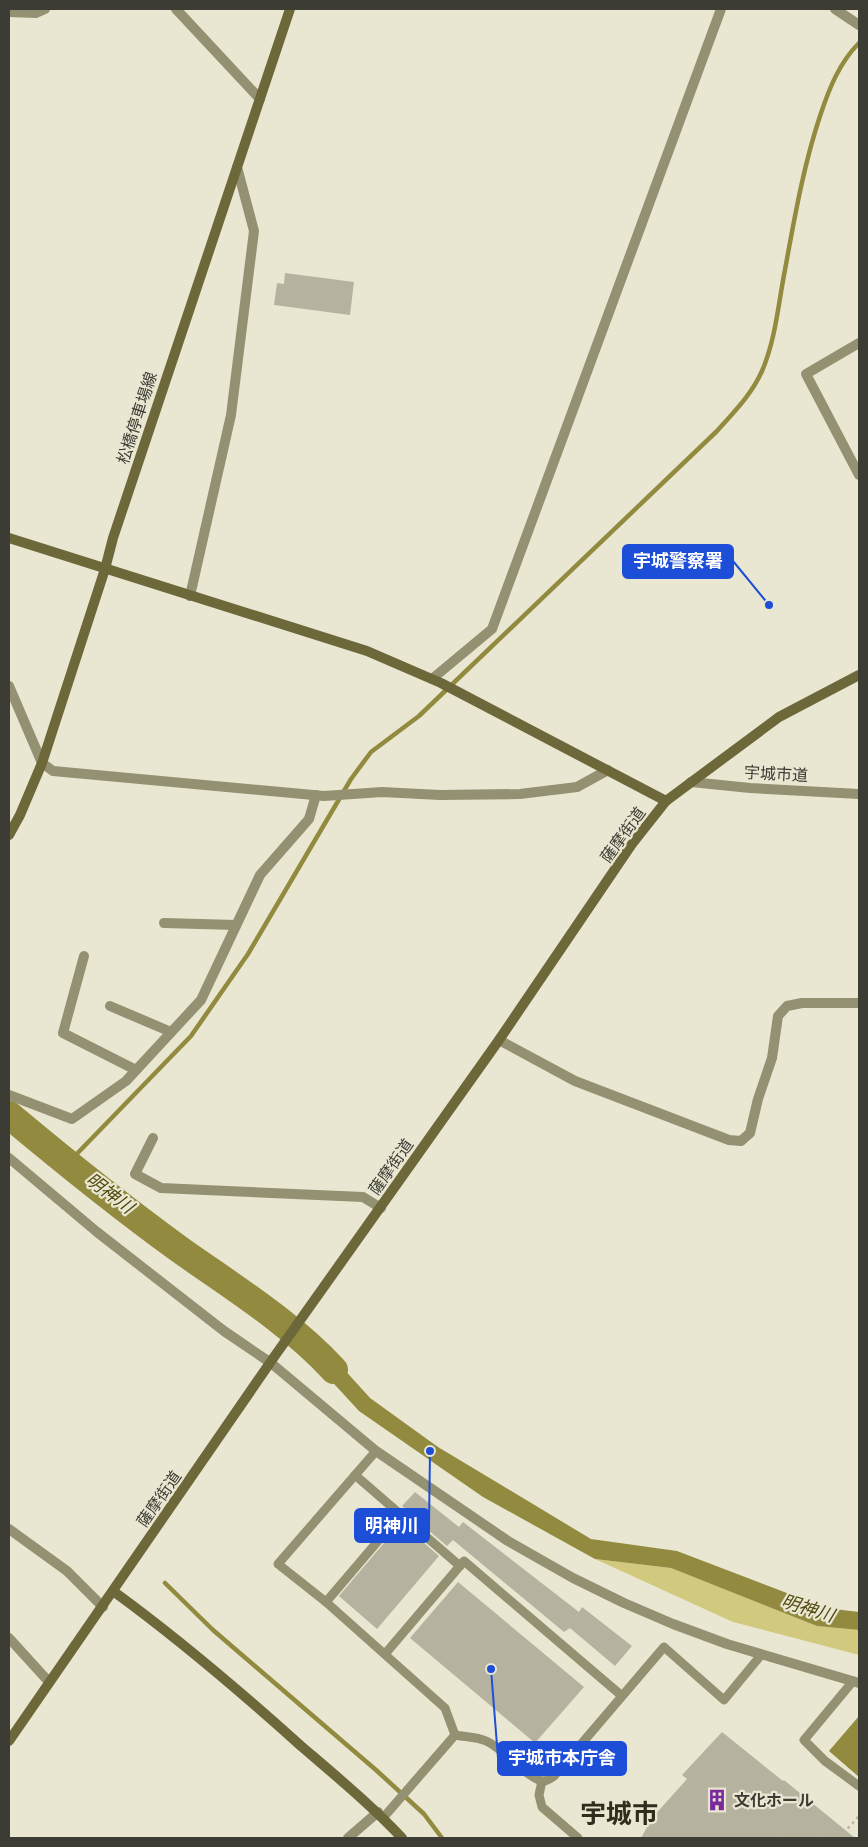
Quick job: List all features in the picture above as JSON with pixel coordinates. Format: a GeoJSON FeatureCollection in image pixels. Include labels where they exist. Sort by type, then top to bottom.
{"type":"FeatureCollection","features":[{"type":"Feature","properties":{"kind":"street"},"geometry":{"type":"LineString","coordinates":[[9,12],[36,13],[45,9]]}},
{"type":"Feature","properties":{"kind":"street"},"geometry":{"type":"LineString","coordinates":[[176,9],[260,99]]}},
{"type":"Feature","properties":{"kind":"street","name":"松橋停車場線"},"geometry":{"type":"LineString","coordinates":[[9,835],[20,816],[42,763],[105,569],[113,538],[290,9]]}},
{"type":"Feature","properties":{"kind":"street"},"geometry":{"type":"LineString","coordinates":[[436,681],[492,629],[722,9]]}},
{"type":"Feature","properties":{"kind":"street"},"geometry":{"type":"LineString","coordinates":[[838,9],[859,25]]}},
{"type":"Feature","properties":{"kind":"street"},"geometry":{"type":"LineString","coordinates":[[190,596],[231,415],[254,231],[237,167]]}},
{"type":"Feature","properties":{"kind":"street"},"geometry":{"type":"LineString","coordinates":[[859,343],[806,374],[859,475]]}},
{"type":"Feature","properties":{"kind":"street"},"geometry":{"type":"LineString","coordinates":[[9,538],[367,651],[436,681],[666,801]]}},
{"type":"Feature","properties":{"kind":"street","name":"薩摩街道"},"geometry":{"type":"LineString","coordinates":[[9,1741],[272,1360],[499,1040],[632,844],[666,801],[779,717],[859,675]]}},
{"type":"Feature","properties":{"kind":"street"},"geometry":{"type":"LineString","coordinates":[[9,686],[42,763],[53,772],[320,795],[382,792],[440,795],[520,794],[577,788],[608,770]]}},
{"type":"Feature","properties":{"kind":"street","name":"宇城市道"},"geometry":{"type":"LineString","coordinates":[[691,782],[750,788],[859,794]]}},
{"type":"Feature","properties":{"kind":"street"},"geometry":{"type":"LineString","coordinates":[[9,1095],[72,1119],[126,1081],[201,1000],[260,875],[309,819],[320,795]]}},
{"type":"Feature","properties":{"kind":"street"},"geometry":{"type":"LineString","coordinates":[[164,923],[236,925]]}},
{"type":"Feature","properties":{"kind":"street"},"geometry":{"type":"LineString","coordinates":[[84,956],[63,1033],[136,1070]]}},
{"type":"Feature","properties":{"kind":"street"},"geometry":{"type":"LineString","coordinates":[[499,1040],[574,1081],[729,1140],[741,1141],[750,1133],[758,1099],[772,1058],[778,1016],[787,1006],[802,1003],[859,1003]]}},
{"type":"Feature","properties":{"kind":"street"},"geometry":{"type":"LineString","coordinates":[[110,1006],[171,1032]]}},
{"type":"Feature","properties":{"kind":"street"},"geometry":{"type":"LineString","coordinates":[[153,1138],[135,1174],[160,1188],[363,1197],[381,1208]]}},
{"type":"Feature","properties":{"kind":"street"},"geometry":{"type":"LineString","coordinates":[[9,1158],[97,1232],[209,1320],[272,1360],[376,1451],[508,1541],[573,1578],[624,1603],[674,1624],[761,1655],[856,1682]]}},
{"type":"Feature","properties":{"kind":"street"},"geometry":{"type":"LineString","coordinates":[[9,1529],[67,1571],[103,1607]]}},
{"type":"Feature","properties":{"kind":"street"},"geometry":{"type":"LineString","coordinates":[[113,1591],[149,1617],[230,1684],[380,1815],[402,1838]]}},
{"type":"Feature","properties":{"kind":"street"},"geometry":{"type":"LineString","coordinates":[[9,1638],[49,1682]]}},
{"type":"Feature","properties":{"kind":"street"},"geometry":{"type":"LineString","coordinates":[[348,1838],[380,1815]]}},
{"type":"Feature","properties":{"kind":"lane"},"geometry":{"type":"LineString","coordinates":[[376,1451],[278,1564],[326,1602],[445,1708],[455,1735]]}},
{"type":"Feature","properties":{"kind":"lane"},"geometry":{"type":"LineString","coordinates":[[355,1475],[460,1566]]}},
{"type":"Feature","properties":{"kind":"lane"},"geometry":{"type":"LineString","coordinates":[[326,1602],[401,1514]]}},
{"type":"Feature","properties":{"kind":"lane"},"geometry":{"type":"LineString","coordinates":[[385,1654],[464,1561],[622,1696]]}},
{"type":"Feature","properties":{"kind":"lane"},"geometry":{"type":"LineString","coordinates":[[455,1735],[485,1740],[499,1748],[526,1771],[542,1781],[549,1780],[664,1647],[724,1700],[761,1655]]}},
{"type":"Feature","properties":{"kind":"lane"},"geometry":{"type":"LineString","coordinates":[[856,1682],[804,1740],[825,1761],[859,1786]]}},
{"type":"Feature","properties":{"kind":"lane"},"geometry":{"type":"LineString","coordinates":[[380,1815],[394,1806],[455,1735]]}},
{"type":"Feature","properties":{"kind":"lane"},"geometry":{"type":"LineString","coordinates":[[542,1781],[539,1796],[542,1807],[578,1838]]}},
{"type":"Feature","properties":{"kind":"path"},"geometry":{"type":"LineString","coordinates":[[839,1838],[859,1816]]}},
{"type":"Feature","properties":{"kind":"path"},"geometry":{"type":"LineString","coordinates":[[774,1838],[796,1828],[805,1830],[820,1838]]}},
{"type":"Feature","properties":{"kind":"shaded area"},"geometry":{"type":"Polygon","coordinates":[[[595,1559],[671,1568],[817,1626],[859,1630],[859,1655],[733,1622],[595,1559]]]}},
{"type":"Feature","properties":{"kind":"water"},"geometry":{"type":"Polygon","coordinates":[[[314,1336],[370,1398],[438,1447],[591,1539],[677,1551],[826,1608],[859,1612],[859,1630],[817,1626],[671,1568],[595,1559],[483,1497],[359,1411],[302,1349],[314,1336]]]}},
{"type":"Feature","properties":{"kind":"water"},"geometry":{"type":"Polygon","coordinates":[[[859,1716],[859,1777],[829,1751],[859,1716]]]}},
{"type":"Feature","properties":{"kind":"building"},"geometry":{"type":"Polygon","coordinates":[[[285,273],[354,282],[350,315],[274,305],[277,283],[284,284],[285,273]]]}},
{"type":"Feature","properties":{"kind":"building"},"geometry":{"type":"Polygon","coordinates":[[[415,1492],[459,1527],[463,1522],[579,1612],[582,1607],[632,1646],[615,1666],[570,1628],[564,1632],[453,1540],[447,1546],[408,1513],[409,1511],[402,1506],[415,1492]]]}},
{"type":"Feature","properties":{"kind":"building"},"geometry":{"type":"Polygon","coordinates":[[[401,1523],[439,1556],[377,1629],[339,1596],[401,1523]]]}},
{"type":"Feature","properties":{"kind":"building"},"geometry":{"type":"Polygon","coordinates":[[[458,1582],[584,1687],[535,1743],[410,1638],[458,1582]]]}},
{"type":"Feature","properties":{"kind":"building","name":"文化ホール"},"geometry":{"type":"Polygon","coordinates":[[[722,1732],[855,1838],[641,1838],[652,1818],[687,1779],[682,1775],[722,1732]]]}},
{"type":"Feature","properties":{"kind":"waterway"},"geometry":{"type":"LineString","coordinates":[[68,1163],[191,1036],[248,954],[351,779],[371,752],[419,716],[717,431],[748,395],[762,371],[770,348],[799,194],[820,116],[835,77],[859,43]]}},
{"type":"Feature","properties":{"kind":"waterway","name":"明神川"},"geometry":{"type":"LineString","coordinates":[[9,1115],[136,1217],[280,1321],[299,1336],[334,1370]]}},
{"type":"Feature","properties":{"kind":"waterway"},"geometry":{"type":"LineString","coordinates":[[165,1583],[213,1630],[376,1770],[424,1814],[442,1838]]}},
{"type":"Feature","properties":{"kind":"place","name":"宇城警察署"},"geometry":{"type":"Point","coordinates":[769,605]}},
{"type":"Feature","properties":{"kind":"place","name":"明神川"},"geometry":{"type":"Point","coordinates":[430,1451]}},
{"type":"Feature","properties":{"kind":"place","name":"宇城市本庁舎"},"geometry":{"type":"Point","coordinates":[491,1669]}},
{"type":"Feature","properties":{"kind":"place","name":"文化ホール"},"geometry":{"type":"Point","coordinates":[717,1800]}},
{"type":"Feature","properties":{"kind":"district","name":"宇城市"},"geometry":{"type":"Point","coordinates":[619,1814]}}]}
